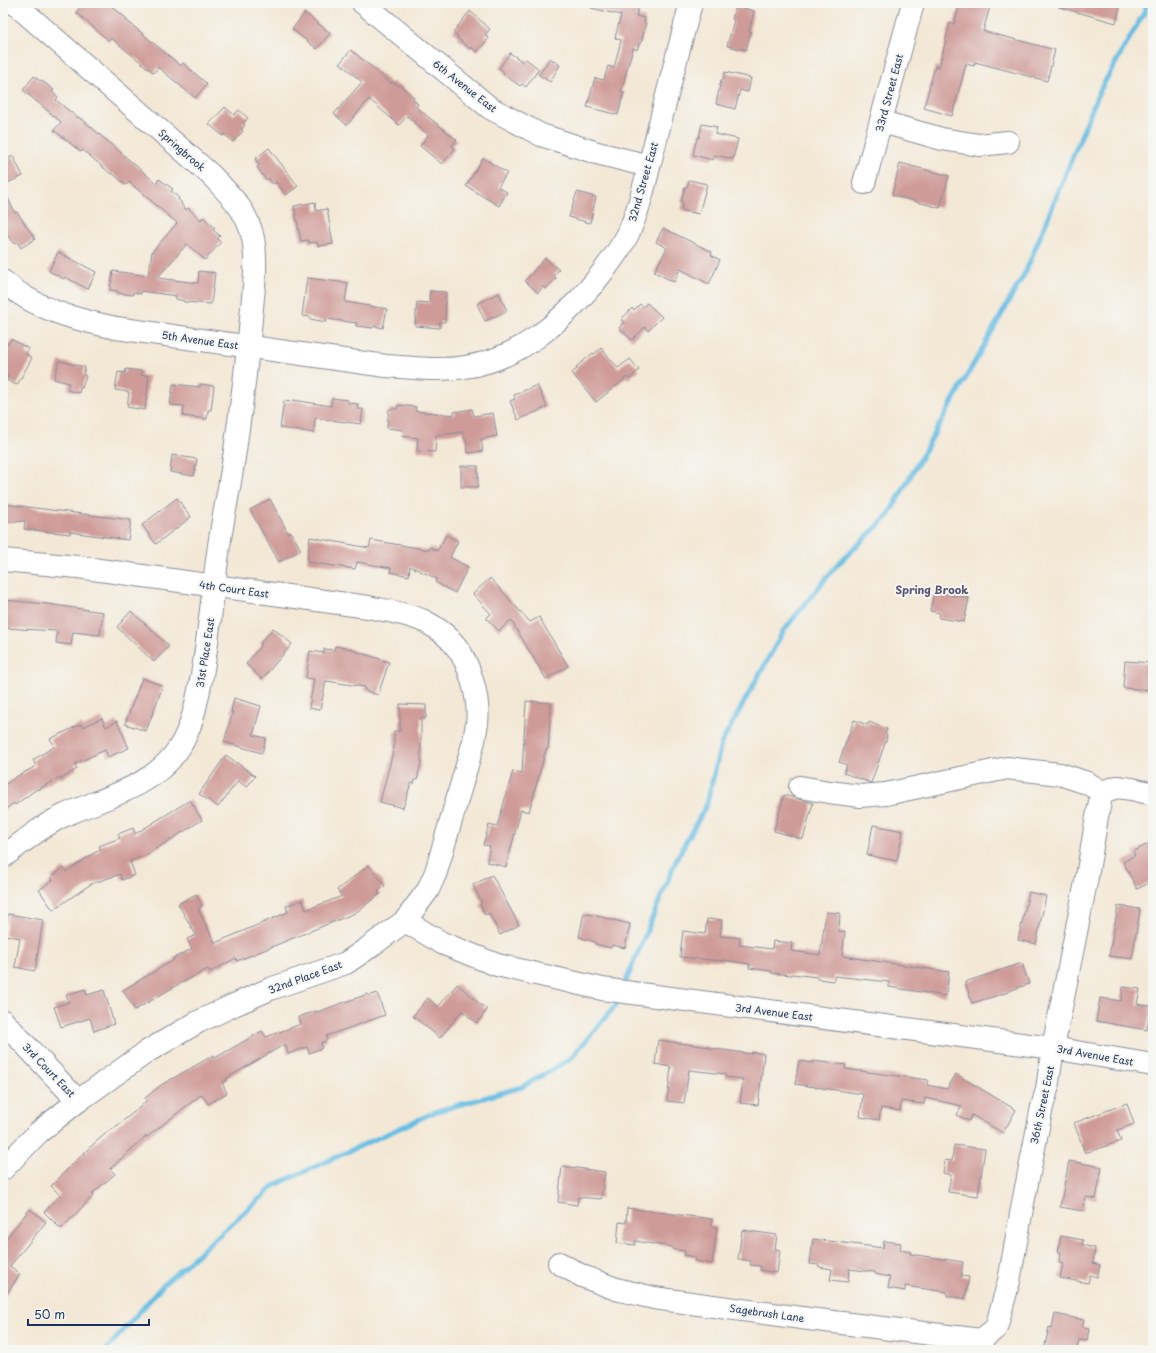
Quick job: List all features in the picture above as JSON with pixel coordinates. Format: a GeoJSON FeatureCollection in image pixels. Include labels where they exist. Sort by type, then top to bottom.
{"type":"FeatureCollection","features":[{"type":"Feature","properties":{"kind":"street","name":"Springbrook"},"geometry":{"type":"LineString","coordinates":[[14,3],[211,175],[238,203],[253,238],[255,257],[248,346]]}},
{"type":"Feature","properties":{"kind":"street","name":"6th Avenue East"},"geometry":{"type":"LineString","coordinates":[[363,3],[490,108],[541,135],[597,153],[649,166]]}},
{"type":"Feature","properties":{"kind":"street","name":"32nd Street East"},"geometry":{"type":"LineString","coordinates":[[408,368],[445,369],[465,367],[485,363],[521,348],[553,325],[581,298],[607,267],[628,233],[639,204],[691,3]]}},
{"type":"Feature","properties":{"kind":"street","name":"33rd Street East"},"geometry":{"type":"LineString","coordinates":[[864,182],[882,122],[913,3]]}},
{"type":"Feature","properties":{"kind":"street"},"geometry":{"type":"LineString","coordinates":[[882,122],[942,139],[979,146],[1008,142]]}},
{"type":"Feature","properties":{"kind":"street","name":"5th Avenue East"},"geometry":{"type":"LineString","coordinates":[[3,282],[41,306],[77,320],[116,328],[408,368]]}},
{"type":"Feature","properties":{"kind":"street","name":"31st Place East"},"geometry":{"type":"LineString","coordinates":[[3,857],[28,837],[61,817],[134,787],[151,777],[166,764],[179,748],[189,730],[197,699],[205,654],[220,539],[236,443],[248,346]]}},
{"type":"Feature","properties":{"kind":"street","name":"4th Court East"},"geometry":{"type":"LineString","coordinates":[[3,560],[78,567],[368,607],[406,614],[425,622],[442,632],[456,646]]}},
{"type":"Feature","properties":{"kind":"street","name":"32nd Place East"},"geometry":{"type":"LineString","coordinates":[[3,1168],[39,1132],[78,1101],[148,1052],[198,1022],[270,989],[346,963],[405,921],[428,890],[436,872],[474,741],[477,722],[477,702],[473,682],[466,664],[456,646]]}},
{"type":"Feature","properties":{"kind":"street"},"geometry":{"type":"LineString","coordinates":[[800,787],[860,796],[886,794],[1007,768],[1060,774],[1087,783],[1102,792],[1117,787],[1132,788],[1153,794]]}},
{"type":"Feature","properties":{"kind":"street","name":"36th Street East"},"geometry":{"type":"LineString","coordinates":[[981,1340],[996,1328],[1009,1280],[1024,1196],[1047,1089],[1053,1048],[1087,877],[1102,792]]}},
{"type":"Feature","properties":{"kind":"street","name":"3rd Avenue East"},"geometry":{"type":"LineString","coordinates":[[405,921],[442,943],[497,965],[602,989],[638,995],[1053,1048],[1153,1065]]}},
{"type":"Feature","properties":{"kind":"street","name":"3rd Court East"},"geometry":{"type":"LineString","coordinates":[[3,1021],[78,1101]]}},
{"type":"Feature","properties":{"kind":"street","name":"Sagebrush Lane"},"geometry":{"type":"LineString","coordinates":[[559,1263],[582,1276],[616,1289],[654,1298],[981,1340]]}},
{"type":"Feature","properties":{"kind":"building"},"geometry":{"type":"Polygon","coordinates":[[[83,3],[108,3],[181,66],[183,63],[207,84],[195,98],[158,67],[154,73],[111,38],[109,41],[76,12],[83,3]]]}},
{"type":"Feature","properties":{"kind":"building"},"geometry":{"type":"Polygon","coordinates":[[[592,3],[640,3],[636,16],[645,18],[644,22],[646,23],[641,43],[639,43],[637,50],[633,48],[621,92],[624,92],[618,115],[587,107],[595,78],[604,80],[608,66],[614,68],[621,40],[615,38],[621,15],[591,8],[592,3]]]}},
{"type":"Feature","properties":{"kind":"building"},"geometry":{"type":"Polygon","coordinates":[[[960,3],[991,3],[983,31],[1055,50],[1047,81],[975,62],[974,66],[966,64],[952,116],[924,108],[935,66],[939,67],[950,23],[954,24],[960,3]]]}},
{"type":"Feature","properties":{"kind":"building"},"geometry":{"type":"Polygon","coordinates":[[[1059,3],[1121,3],[1116,23],[1059,7],[1059,3]]]}},
{"type":"Feature","properties":{"kind":"building"},"geometry":{"type":"Polygon","coordinates":[[[736,6],[754,11],[746,50],[727,46],[736,6]]]}},
{"type":"Feature","properties":{"kind":"building"},"geometry":{"type":"Polygon","coordinates":[[[470,11],[490,29],[485,35],[489,38],[477,52],[471,47],[470,49],[457,38],[458,36],[453,32],[470,11]]]}},
{"type":"Feature","properties":{"kind":"building"},"geometry":{"type":"Polygon","coordinates":[[[305,13],[330,33],[317,49],[292,29],[305,13]]]}},
{"type":"Feature","properties":{"kind":"building"},"geometry":{"type":"Polygon","coordinates":[[[351,50],[391,83],[393,82],[399,86],[400,85],[414,97],[413,99],[418,104],[416,107],[457,140],[452,146],[455,149],[442,164],[420,146],[428,135],[407,116],[399,125],[369,99],[347,125],[334,114],[362,82],[340,63],[351,50]]]}},
{"type":"Feature","properties":{"kind":"building"},"geometry":{"type":"Polygon","coordinates":[[[510,53],[523,62],[526,59],[539,69],[526,87],[522,84],[520,86],[503,74],[504,72],[499,68],[510,53]]]}},
{"type":"Feature","properties":{"kind":"building"},"geometry":{"type":"Polygon","coordinates":[[[550,58],[560,65],[550,82],[539,75],[550,58]]]}},
{"type":"Feature","properties":{"kind":"building"},"geometry":{"type":"Polygon","coordinates":[[[725,72],[751,78],[748,92],[740,90],[735,109],[716,104],[721,80],[723,80],[725,72]]]}},
{"type":"Feature","properties":{"kind":"building"},"geometry":{"type":"Polygon","coordinates":[[[34,76],[54,90],[52,92],[58,97],[56,100],[85,122],[156,183],[159,179],[173,189],[171,191],[179,198],[178,199],[186,210],[188,208],[201,220],[203,217],[215,228],[213,230],[220,236],[217,239],[221,242],[205,260],[187,244],[157,278],[198,283],[199,271],[215,273],[211,304],[184,302],[176,299],[176,296],[141,291],[141,294],[133,292],[133,295],[118,293],[118,291],[110,290],[113,271],[148,276],[152,252],[177,223],[129,182],[126,185],[83,150],[81,152],[54,130],[61,122],[23,90],[34,76]]]}},
{"type":"Feature","properties":{"kind":"building"},"geometry":{"type":"Polygon","coordinates":[[[225,107],[234,115],[239,110],[248,118],[243,123],[245,125],[241,130],[243,131],[233,142],[209,124],[225,107]]]}},
{"type":"Feature","properties":{"kind":"building"},"geometry":{"type":"Polygon","coordinates":[[[702,124],[717,127],[715,134],[738,139],[733,159],[715,155],[713,160],[693,155],[702,124]]]}},
{"type":"Feature","properties":{"kind":"building"},"geometry":{"type":"Polygon","coordinates":[[[269,148],[298,186],[286,195],[276,182],[273,184],[268,178],[266,180],[257,167],[259,165],[255,159],[269,148]]]}},
{"type":"Feature","properties":{"kind":"building"},"geometry":{"type":"Polygon","coordinates":[[[13,156],[23,176],[3,185],[3,161],[13,156]]]}},
{"type":"Feature","properties":{"kind":"building"},"geometry":{"type":"Polygon","coordinates":[[[483,158],[507,173],[498,187],[507,192],[499,206],[466,186],[483,158]]]}},
{"type":"Feature","properties":{"kind":"building"},"geometry":{"type":"Polygon","coordinates":[[[900,163],[949,176],[940,208],[892,195],[900,163]]]}},
{"type":"Feature","properties":{"kind":"building"},"geometry":{"type":"Polygon","coordinates":[[[689,180],[707,184],[699,214],[681,210],[683,203],[681,202],[685,187],[687,187],[689,180]]]}},
{"type":"Feature","properties":{"kind":"building"},"geometry":{"type":"Polygon","coordinates":[[[3,188],[15,213],[17,212],[35,239],[21,248],[17,242],[14,243],[10,239],[3,228],[3,188]]]}},
{"type":"Feature","properties":{"kind":"building"},"geometry":{"type":"Polygon","coordinates":[[[577,192],[596,197],[590,223],[569,217],[577,192]]]}},
{"type":"Feature","properties":{"kind":"building"},"geometry":{"type":"Polygon","coordinates":[[[315,202],[316,211],[327,209],[333,244],[318,246],[317,242],[309,243],[308,240],[301,241],[294,206],[315,202]]]}},
{"type":"Feature","properties":{"kind":"building"},"geometry":{"type":"Polygon","coordinates":[[[663,228],[712,252],[711,255],[720,260],[709,284],[680,269],[674,282],[654,272],[667,248],[656,242],[663,228]]]}},
{"type":"Feature","properties":{"kind":"building"},"geometry":{"type":"Polygon","coordinates":[[[58,252],[96,272],[88,289],[65,277],[64,279],[49,271],[58,252]]]}},
{"type":"Feature","properties":{"kind":"building"},"geometry":{"type":"Polygon","coordinates":[[[545,258],[559,270],[554,275],[556,278],[546,289],[543,287],[538,293],[525,281],[545,258]]]}},
{"type":"Feature","properties":{"kind":"building"},"geometry":{"type":"Polygon","coordinates":[[[307,278],[348,283],[345,302],[387,309],[383,328],[374,326],[373,328],[356,326],[357,323],[327,319],[326,322],[302,316],[307,278]]]}},
{"type":"Feature","properties":{"kind":"building"},"geometry":{"type":"Polygon","coordinates":[[[430,291],[446,292],[445,322],[440,322],[440,328],[415,326],[417,302],[429,303],[430,291]]]}},
{"type":"Feature","properties":{"kind":"building"},"geometry":{"type":"Polygon","coordinates":[[[499,293],[507,311],[485,321],[477,304],[499,293]]]}},
{"type":"Feature","properties":{"kind":"building"},"geometry":{"type":"Polygon","coordinates":[[[647,303],[662,317],[648,331],[645,327],[632,340],[619,328],[624,322],[621,320],[632,308],[634,310],[640,304],[643,307],[647,303]]]}},
{"type":"Feature","properties":{"kind":"building"},"geometry":{"type":"Polygon","coordinates":[[[11,339],[29,349],[26,354],[32,358],[17,385],[6,380],[8,376],[3,373],[3,342],[8,344],[11,339]]]}},
{"type":"Feature","properties":{"kind":"building"},"geometry":{"type":"Polygon","coordinates":[[[601,348],[618,368],[630,359],[639,370],[629,379],[627,377],[596,402],[572,373],[577,369],[576,367],[601,348]]]}},
{"type":"Feature","properties":{"kind":"building"},"geometry":{"type":"Polygon","coordinates":[[[59,361],[85,367],[83,375],[86,376],[79,393],[67,390],[69,383],[54,379],[59,361]]]}},
{"type":"Feature","properties":{"kind":"building"},"geometry":{"type":"Polygon","coordinates":[[[126,369],[142,371],[141,375],[149,376],[145,410],[127,407],[129,392],[115,390],[118,372],[125,373],[126,369]]]}},
{"type":"Feature","properties":{"kind":"building"},"geometry":{"type":"Polygon","coordinates":[[[173,384],[200,387],[200,384],[214,386],[211,410],[208,410],[207,419],[183,416],[184,406],[170,405],[173,384]]]}},
{"type":"Feature","properties":{"kind":"building"},"geometry":{"type":"Polygon","coordinates":[[[537,385],[547,407],[518,420],[510,401],[515,399],[514,395],[537,385]]]}},
{"type":"Feature","properties":{"kind":"building"},"geometry":{"type":"Polygon","coordinates":[[[332,398],[348,400],[348,403],[358,404],[357,409],[363,409],[361,424],[315,418],[314,433],[280,428],[284,401],[292,402],[293,400],[331,406],[332,398]]]}},
{"type":"Feature","properties":{"kind":"building"},"geometry":{"type":"Polygon","coordinates":[[[398,405],[416,407],[415,411],[454,415],[454,412],[472,409],[474,416],[493,413],[497,436],[481,439],[483,451],[468,453],[466,438],[464,439],[463,432],[436,435],[435,452],[417,451],[418,438],[402,436],[403,430],[387,428],[389,409],[397,409],[398,405]]]}},
{"type":"Feature","properties":{"kind":"building"},"geometry":{"type":"Polygon","coordinates":[[[172,455],[197,459],[194,476],[170,472],[172,455]]]}},
{"type":"Feature","properties":{"kind":"building"},"geometry":{"type":"Polygon","coordinates":[[[461,466],[478,466],[478,487],[461,487],[461,466]]]}},
{"type":"Feature","properties":{"kind":"building"},"geometry":{"type":"Polygon","coordinates":[[[177,498],[191,517],[156,544],[142,525],[177,498]]]}},
{"type":"Feature","properties":{"kind":"building"},"geometry":{"type":"Polygon","coordinates":[[[270,499],[288,533],[291,532],[301,550],[279,562],[250,510],[270,499]]]}},
{"type":"Feature","properties":{"kind":"building"},"geometry":{"type":"Polygon","coordinates":[[[3,504],[131,520],[128,540],[70,532],[70,534],[24,529],[25,521],[3,523],[3,504]]]}},
{"type":"Feature","properties":{"kind":"building"},"geometry":{"type":"Polygon","coordinates":[[[446,535],[458,541],[450,557],[468,567],[455,593],[435,582],[437,579],[410,566],[409,576],[390,572],[391,568],[357,562],[355,569],[307,562],[310,537],[369,548],[371,540],[429,550],[430,547],[437,551],[446,535]]]}},
{"type":"Feature","properties":{"kind":"building"},"geometry":{"type":"Polygon","coordinates":[[[490,578],[530,622],[539,617],[568,666],[546,679],[511,620],[499,631],[486,618],[491,614],[473,594],[490,578]]]}},
{"type":"Feature","properties":{"kind":"building"},"geometry":{"type":"Polygon","coordinates":[[[934,592],[969,598],[964,622],[939,618],[940,613],[930,611],[934,592]]]}},
{"type":"Feature","properties":{"kind":"building"},"geometry":{"type":"Polygon","coordinates":[[[3,600],[47,604],[103,612],[100,635],[73,632],[71,645],[56,643],[57,631],[3,628],[3,600]]]}},
{"type":"Feature","properties":{"kind":"building"},"geometry":{"type":"Polygon","coordinates":[[[131,611],[169,646],[154,662],[117,627],[131,611]]]}},
{"type":"Feature","properties":{"kind":"building"},"geometry":{"type":"Polygon","coordinates":[[[273,628],[292,644],[262,679],[246,664],[262,644],[260,643],[273,628]]]}},
{"type":"Feature","properties":{"kind":"building"},"geometry":{"type":"Polygon","coordinates":[[[335,646],[352,649],[389,662],[378,695],[364,690],[365,687],[326,681],[320,710],[309,708],[314,679],[306,678],[310,651],[324,653],[324,649],[334,650],[335,646]]]}},
{"type":"Feature","properties":{"kind":"building"},"geometry":{"type":"Polygon","coordinates":[[[1125,661],[1153,663],[1153,690],[1123,688],[1125,661]]]}},
{"type":"Feature","properties":{"kind":"building"},"geometry":{"type":"Polygon","coordinates":[[[142,678],[163,686],[146,731],[125,724],[142,678]]]}},
{"type":"Feature","properties":{"kind":"building"},"geometry":{"type":"Polygon","coordinates":[[[234,698],[261,706],[253,735],[266,738],[262,753],[224,742],[233,712],[231,712],[234,698]]]}},
{"type":"Feature","properties":{"kind":"building"},"geometry":{"type":"Polygon","coordinates":[[[526,701],[551,703],[548,749],[546,749],[529,812],[521,810],[506,867],[487,862],[490,846],[483,845],[489,825],[497,827],[513,771],[522,773],[526,701]]]}},
{"type":"Feature","properties":{"kind":"building"},"geometry":{"type":"Polygon","coordinates":[[[400,704],[426,705],[426,718],[421,718],[421,763],[417,780],[415,780],[414,784],[411,783],[403,808],[380,802],[394,748],[394,731],[400,731],[400,704]]]}},
{"type":"Feature","properties":{"kind":"building"},"geometry":{"type":"Polygon","coordinates":[[[102,718],[106,727],[117,721],[129,748],[108,757],[105,750],[75,764],[77,769],[61,779],[60,777],[38,790],[37,789],[15,805],[14,803],[3,811],[3,786],[36,766],[33,760],[55,746],[50,739],[81,724],[83,727],[102,718]]]}},
{"type":"Feature","properties":{"kind":"building"},"geometry":{"type":"Polygon","coordinates":[[[854,720],[868,725],[869,722],[887,729],[885,734],[887,735],[887,738],[871,783],[844,773],[847,765],[839,762],[854,720]]]}},
{"type":"Feature","properties":{"kind":"building"},"geometry":{"type":"Polygon","coordinates":[[[226,755],[255,776],[247,787],[238,781],[218,807],[199,794],[226,755]]]}},
{"type":"Feature","properties":{"kind":"building"},"geometry":{"type":"Polygon","coordinates":[[[784,795],[813,803],[803,839],[774,831],[784,795]]]}},
{"type":"Feature","properties":{"kind":"building"},"geometry":{"type":"Polygon","coordinates":[[[190,800],[202,820],[146,855],[130,861],[135,875],[122,880],[120,874],[91,884],[53,910],[39,890],[53,880],[51,877],[64,868],[66,872],[101,850],[99,846],[120,838],[118,834],[133,828],[135,834],[190,800]]]}},
{"type":"Feature","properties":{"kind":"building"},"geometry":{"type":"Polygon","coordinates":[[[873,825],[903,831],[897,861],[867,855],[873,825]]]}},
{"type":"Feature","properties":{"kind":"building"},"geometry":{"type":"Polygon","coordinates":[[[1153,841],[1153,881],[1137,889],[1123,862],[1135,855],[1133,852],[1153,841]]]}},
{"type":"Feature","properties":{"kind":"building"},"geometry":{"type":"Polygon","coordinates":[[[369,865],[385,886],[378,891],[380,894],[355,913],[237,961],[236,958],[210,972],[208,969],[135,1010],[123,990],[174,960],[173,958],[192,949],[187,939],[196,935],[178,904],[196,894],[202,906],[198,909],[215,943],[288,912],[286,906],[302,900],[306,910],[342,896],[337,890],[369,865]]]}},
{"type":"Feature","properties":{"kind":"building"},"geometry":{"type":"Polygon","coordinates":[[[492,875],[519,925],[500,935],[489,913],[485,915],[480,904],[482,903],[473,885],[492,875]]]}},
{"type":"Feature","properties":{"kind":"building"},"geometry":{"type":"Polygon","coordinates":[[[1029,892],[1046,896],[1036,944],[1018,940],[1029,892]]]}},
{"type":"Feature","properties":{"kind":"building"},"geometry":{"type":"Polygon","coordinates":[[[1118,906],[1140,909],[1132,959],[1109,956],[1118,906]]]}},
{"type":"Feature","properties":{"kind":"building"},"geometry":{"type":"Polygon","coordinates":[[[826,912],[840,913],[839,931],[845,932],[842,956],[949,972],[946,996],[889,987],[889,982],[834,976],[834,981],[817,979],[817,977],[771,973],[772,971],[749,968],[750,964],[680,957],[683,931],[705,934],[707,919],[722,920],[720,936],[740,938],[739,945],[772,949],[773,941],[792,943],[791,951],[820,955],[826,912]]]}},
{"type":"Feature","properties":{"kind":"building"},"geometry":{"type":"Polygon","coordinates":[[[584,913],[630,924],[625,948],[612,945],[611,948],[595,944],[595,942],[579,937],[584,913]]]}},
{"type":"Feature","properties":{"kind":"building"},"geometry":{"type":"Polygon","coordinates":[[[8,914],[43,920],[35,971],[15,967],[20,938],[5,935],[8,914]]]}},
{"type":"Feature","properties":{"kind":"building"},"geometry":{"type":"Polygon","coordinates":[[[1022,963],[1029,984],[1009,992],[972,1003],[965,982],[1022,963]]]}},
{"type":"Feature","properties":{"kind":"building"},"geometry":{"type":"Polygon","coordinates":[[[457,984],[487,1010],[477,1023],[462,1011],[440,1038],[413,1016],[428,998],[438,1007],[457,984]]]}},
{"type":"Feature","properties":{"kind":"building"},"geometry":{"type":"Polygon","coordinates":[[[1123,987],[1140,989],[1137,1004],[1151,1006],[1147,1030],[1096,1021],[1100,998],[1121,1001],[1123,987]]]}},
{"type":"Feature","properties":{"kind":"building"},"geometry":{"type":"Polygon","coordinates":[[[85,989],[87,995],[104,990],[114,1024],[94,1031],[90,1018],[61,1027],[54,1007],[69,1002],[66,995],[85,989]]]}},
{"type":"Feature","properties":{"kind":"building"},"geometry":{"type":"Polygon","coordinates":[[[377,993],[385,1015],[326,1036],[327,1040],[321,1043],[322,1048],[309,1053],[307,1047],[288,1054],[285,1044],[227,1078],[228,1079],[222,1083],[227,1093],[208,1104],[202,1094],[147,1137],[146,1136],[110,1169],[115,1174],[92,1194],[94,1195],[61,1229],[44,1212],[60,1195],[51,1186],[89,1148],[112,1128],[113,1129],[139,1108],[147,1100],[145,1098],[161,1085],[214,1055],[215,1058],[262,1031],[266,1037],[301,1024],[298,1017],[368,994],[369,996],[377,993]]]}},
{"type":"Feature","properties":{"kind":"building"},"geometry":{"type":"Polygon","coordinates":[[[658,1040],[752,1054],[752,1052],[764,1054],[758,1105],[740,1103],[743,1079],[725,1077],[725,1074],[689,1070],[684,1103],[667,1101],[671,1067],[655,1064],[658,1040]]]}},
{"type":"Feature","properties":{"kind":"building"},"geometry":{"type":"Polygon","coordinates":[[[799,1061],[846,1065],[845,1069],[928,1080],[927,1085],[947,1089],[956,1074],[1016,1110],[1003,1133],[972,1115],[969,1121],[957,1115],[962,1106],[925,1098],[924,1104],[901,1101],[900,1111],[881,1108],[879,1120],[860,1117],[863,1094],[795,1084],[799,1061]]]}},
{"type":"Feature","properties":{"kind":"building"},"geometry":{"type":"Polygon","coordinates":[[[1127,1103],[1134,1124],[1117,1130],[1121,1141],[1085,1153],[1074,1123],[1127,1103]]]}},
{"type":"Feature","properties":{"kind":"building"},"geometry":{"type":"Polygon","coordinates":[[[954,1145],[985,1149],[978,1196],[948,1192],[951,1175],[943,1173],[945,1160],[952,1161],[954,1145]]]}},
{"type":"Feature","properties":{"kind":"building"},"geometry":{"type":"Polygon","coordinates":[[[1069,1161],[1102,1167],[1096,1199],[1086,1197],[1083,1211],[1060,1207],[1069,1161]]]}},
{"type":"Feature","properties":{"kind":"building"},"geometry":{"type":"Polygon","coordinates":[[[562,1166],[605,1172],[601,1199],[578,1197],[577,1205],[558,1202],[562,1166]]]}},
{"type":"Feature","properties":{"kind":"building"},"geometry":{"type":"Polygon","coordinates":[[[627,1208],[712,1219],[711,1226],[717,1227],[712,1264],[695,1261],[695,1257],[684,1255],[685,1251],[672,1249],[672,1247],[635,1241],[635,1245],[617,1243],[619,1222],[626,1223],[627,1208]]]}},
{"type":"Feature","properties":{"kind":"building"},"geometry":{"type":"Polygon","coordinates":[[[30,1209],[46,1222],[10,1266],[20,1274],[3,1299],[3,1242],[30,1209]]]}},
{"type":"Feature","properties":{"kind":"building"},"geometry":{"type":"Polygon","coordinates":[[[742,1230],[777,1235],[775,1249],[780,1250],[777,1273],[760,1270],[761,1266],[750,1265],[751,1261],[738,1259],[742,1230]]]}},
{"type":"Feature","properties":{"kind":"building"},"geometry":{"type":"Polygon","coordinates":[[[1061,1236],[1083,1240],[1082,1245],[1095,1248],[1093,1263],[1100,1265],[1097,1277],[1090,1275],[1088,1283],[1060,1278],[1063,1264],[1059,1263],[1061,1252],[1058,1252],[1061,1236]]]}},
{"type":"Feature","properties":{"kind":"building"},"geometry":{"type":"Polygon","coordinates":[[[813,1239],[883,1248],[884,1241],[901,1243],[900,1250],[911,1252],[910,1254],[963,1262],[961,1276],[969,1277],[965,1299],[947,1296],[947,1292],[905,1286],[905,1291],[888,1288],[890,1277],[875,1274],[875,1272],[849,1269],[848,1282],[830,1280],[832,1269],[810,1264],[813,1239]]]}},
{"type":"Feature","properties":{"kind":"building"},"geometry":{"type":"Polygon","coordinates":[[[1055,1314],[1084,1320],[1082,1327],[1089,1328],[1087,1341],[1079,1340],[1077,1350],[1044,1350],[1049,1327],[1052,1328],[1055,1314]]]}},
{"type":"Feature","properties":{"kind":"waterway"},"geometry":{"type":"LineString","coordinates":[[624,986],[677,858],[707,804],[721,744],[784,630],[837,565],[888,516],[1026,271],[1099,92],[1145,11],[1146,3]]}},
{"type":"Feature","properties":{"kind":"waterway"},"geometry":{"type":"LineString","coordinates":[[106,1350],[164,1284],[275,1185],[437,1111],[522,1087],[570,1059],[616,1005],[619,997]]}},
{"type":"Feature","properties":{"kind":"district","name":"Spring Brook"},"geometry":{"type":"Point","coordinates":[932,590]}}]}
